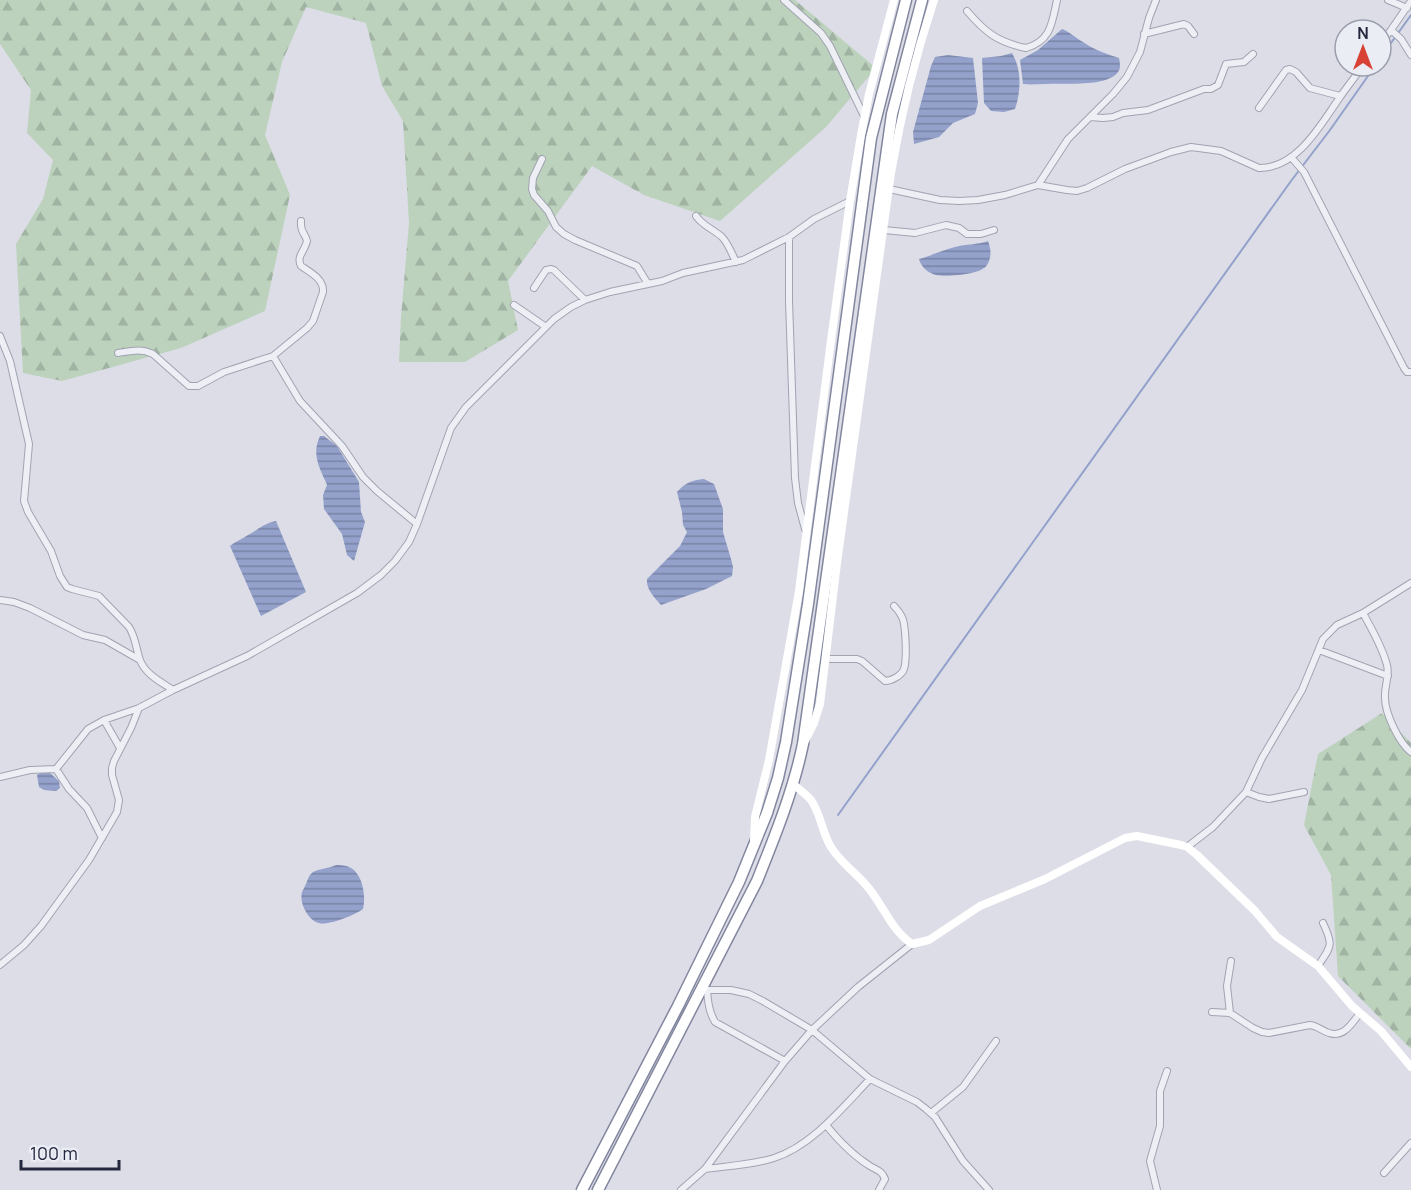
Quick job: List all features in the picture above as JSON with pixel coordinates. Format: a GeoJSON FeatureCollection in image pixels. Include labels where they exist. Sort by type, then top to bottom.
{"type":"FeatureCollection","features":[{"type":"Feature","properties":{"kind":"highway"},"geometry":{"type":"LineString","coordinates":[[582,1190],[678,1006],[739,882],[772,795],[786,742],[808,604],[871,138],[906,0]]}},
{"type":"Feature","properties":{"kind":"highway"},"geometry":{"type":"LineString","coordinates":[[598,1190],[704,990],[757,881],[778,830],[793,784],[803,744],[892,114],[922,0]]}},
{"type":"Feature","properties":{"kind":"street"},"geometry":{"type":"LineString","coordinates":[[784,0],[821,33],[830,46],[865,117]]}},
{"type":"Feature","properties":{"kind":"street"},"geometry":{"type":"LineString","coordinates":[[754,847],[755,817],[771,750],[799,591],[850,201],[869,94],[894,0]]}},
{"type":"Feature","properties":{"kind":"street"},"geometry":{"type":"LineString","coordinates":[[803,744],[818,714],[898,128],[934,0]]}},
{"type":"Feature","properties":{"kind":"street"},"geometry":{"type":"LineString","coordinates":[[967,11],[982,28],[996,38],[1026,48],[1041,42],[1046,35],[1052,24],[1056,0]]}},
{"type":"Feature","properties":{"kind":"street"},"geometry":{"type":"LineString","coordinates":[[1038,185],[1068,139],[1113,94],[1126,77],[1140,52],[1156,0]]}},
{"type":"Feature","properties":{"kind":"street"},"geometry":{"type":"LineString","coordinates":[[1388,0],[1409,4],[1393,31],[1411,55]]}},
{"type":"Feature","properties":{"kind":"street"},"geometry":{"type":"LineString","coordinates":[[1144,34],[1184,24],[1194,34]]}},
{"type":"Feature","properties":{"kind":"street"},"geometry":{"type":"LineString","coordinates":[[1091,117],[1113,117],[1123,113],[1148,110],[1204,89],[1211,89],[1218,85],[1226,64],[1244,62],[1253,54]]}},
{"type":"Feature","properties":{"kind":"street"},"geometry":{"type":"LineString","coordinates":[[1259,108],[1286,70],[1290,69],[1310,87],[1340,96]]}},
{"type":"Feature","properties":{"kind":"street"},"geometry":{"type":"LineString","coordinates":[[889,189],[940,200],[959,201],[1005,195],[1038,185],[1077,190],[1087,188],[1125,169],[1191,147],[1221,151],[1259,168],[1266,168],[1293,160],[1354,78]]}},
{"type":"Feature","properties":{"kind":"street"},"geometry":{"type":"LineString","coordinates":[[542,159],[533,178],[532,189],[556,227],[575,240],[638,266],[648,284]]}},
{"type":"Feature","properties":{"kind":"street"},"geometry":{"type":"LineString","coordinates":[[1293,160],[1304,172],[1404,369],[1411,372]]}},
{"type":"Feature","properties":{"kind":"street"},"geometry":{"type":"LineString","coordinates":[[0,777],[30,770],[56,769],[88,729],[104,720],[139,708],[247,657],[357,593],[381,575],[409,542],[456,418],[554,319],[571,307],[610,292],[743,260],[789,237],[814,219],[850,201]]}},
{"type":"Feature","properties":{"kind":"street"},"geometry":{"type":"LineString","coordinates":[[696,216],[704,225],[722,236],[736,262]]}},
{"type":"Feature","properties":{"kind":"street"},"geometry":{"type":"LineString","coordinates":[[118,353],[140,350],[153,354],[189,386],[194,387],[224,372],[273,356],[313,321],[324,287],[321,281],[299,262],[307,241],[300,221]]}},
{"type":"Feature","properties":{"kind":"street"},"geometry":{"type":"LineString","coordinates":[[884,230],[915,233],[946,225],[959,228],[968,234],[981,234],[994,230]]}},
{"type":"Feature","properties":{"kind":"street"},"geometry":{"type":"LineString","coordinates":[[789,237],[795,478],[798,503],[806,533]]}},
{"type":"Feature","properties":{"kind":"street"},"geometry":{"type":"LineString","coordinates":[[534,288],[546,270],[552,269],[585,300]]}},
{"type":"Feature","properties":{"kind":"street"},"geometry":{"type":"LineString","coordinates":[[514,305],[546,327]]}},
{"type":"Feature","properties":{"kind":"street"},"geometry":{"type":"LineString","coordinates":[[0,336],[2,348],[15,381],[29,444],[24,501],[28,512],[51,551],[64,583],[72,589],[93,594],[103,600],[129,627],[140,660],[148,673],[173,690]]}},
{"type":"Feature","properties":{"kind":"street"},"geometry":{"type":"LineString","coordinates":[[273,356],[300,401],[342,446],[363,477],[417,524]]}},
{"type":"Feature","properties":{"kind":"street"},"geometry":{"type":"LineString","coordinates":[[1187,847],[1213,827],[1246,792],[1262,758],[1302,690],[1323,639],[1337,626],[1363,614],[1411,583]]}},
{"type":"Feature","properties":{"kind":"street"},"geometry":{"type":"LineString","coordinates":[[0,600],[15,602],[30,608],[82,635],[105,640],[140,660]]}},
{"type":"Feature","properties":{"kind":"street"},"geometry":{"type":"LineString","coordinates":[[825,659],[857,659],[885,681],[891,680],[902,672],[904,626],[901,614],[894,606]]}},
{"type":"Feature","properties":{"kind":"street"},"geometry":{"type":"LineString","coordinates":[[1363,614],[1380,645],[1388,667],[1386,706],[1399,739],[1411,752]]}},
{"type":"Feature","properties":{"kind":"street"},"geometry":{"type":"LineString","coordinates":[[1319,650],[1388,676]]}},
{"type":"Feature","properties":{"kind":"street"},"geometry":{"type":"LineString","coordinates":[[0,965],[24,945],[41,926],[89,860],[117,812],[118,792],[112,768],[139,708]]}},
{"type":"Feature","properties":{"kind":"street"},"geometry":{"type":"LineString","coordinates":[[104,720],[120,748]]}},
{"type":"Feature","properties":{"kind":"street"},"geometry":{"type":"LineString","coordinates":[[56,769],[69,789],[87,808],[102,838]]}},
{"type":"Feature","properties":{"kind":"street"},"geometry":{"type":"LineString","coordinates":[[793,784],[811,801],[832,849],[876,897],[895,929],[912,944]]}},
{"type":"Feature","properties":{"kind":"street"},"geometry":{"type":"LineString","coordinates":[[1246,792],[1269,799],[1304,792]]}},
{"type":"Feature","properties":{"kind":"street"},"geometry":{"type":"LineString","coordinates":[[681,1190],[705,1169],[785,1061],[812,1030],[858,987],[912,944],[929,940],[980,906],[1045,879],[1125,838],[1137,836],[1187,847],[1197,855],[1255,911],[1277,937],[1318,966],[1352,1006],[1381,1031],[1411,1067]]}},
{"type":"Feature","properties":{"kind":"street"},"geometry":{"type":"LineString","coordinates":[[1318,966],[1331,944],[1323,922]]}},
{"type":"Feature","properties":{"kind":"street"},"geometry":{"type":"LineString","coordinates":[[1230,1012],[1227,986],[1231,961]]}},
{"type":"Feature","properties":{"kind":"street"},"geometry":{"type":"LineString","coordinates":[[785,1061],[715,1022],[704,990],[731,990],[749,994],[812,1030],[870,1079],[917,1102],[935,1117],[963,1161],[989,1190]]}},
{"type":"Feature","properties":{"kind":"street"},"geometry":{"type":"LineString","coordinates":[[1212,1012],[1230,1012],[1262,1032],[1269,1033],[1310,1025],[1336,1034],[1346,1030],[1360,1013]]}},
{"type":"Feature","properties":{"kind":"street"},"geometry":{"type":"LineString","coordinates":[[931,1113],[963,1087],[996,1041]]}},
{"type":"Feature","properties":{"kind":"street"},"geometry":{"type":"LineString","coordinates":[[1157,1190],[1150,1161],[1160,1126],[1160,1091],[1167,1071]]}},
{"type":"Feature","properties":{"kind":"street"},"geometry":{"type":"LineString","coordinates":[[705,1169],[757,1162],[786,1153],[826,1125],[870,1079]]}},
{"type":"Feature","properties":{"kind":"street"},"geometry":{"type":"LineString","coordinates":[[826,1125],[854,1155],[882,1172],[885,1179],[879,1190]]}},
{"type":"Feature","properties":{"kind":"street"},"geometry":{"type":"LineString","coordinates":[[1384,1173],[1411,1143]]}},
{"type":"Feature","properties":{"kind":"green space"},"geometry":{"type":"Polygon","coordinates":[[[0,0],[795,0],[876,68],[826,127],[720,221],[644,195],[592,166],[508,281],[518,330],[465,362],[399,362],[409,223],[403,121],[382,86],[366,23],[306,7],[282,62],[265,135],[290,195],[265,311],[181,348],[62,381],[23,373],[16,244],[43,199],[53,160],[27,133],[31,90],[0,44],[0,0]]]}},
{"type":"Feature","properties":{"kind":"green space"},"geometry":{"type":"Polygon","coordinates":[[[1382,713],[1411,743],[1411,1049],[1338,976],[1331,875],[1304,825],[1318,754],[1382,713]]]}},
{"type":"Feature","properties":{"kind":"water"},"geometry":{"type":"Polygon","coordinates":[[[1062,29],[1101,52],[1119,58],[1118,72],[1113,77],[1096,82],[1023,84],[1020,60],[1038,50],[1062,29]]]}},
{"type":"Feature","properties":{"kind":"water"},"geometry":{"type":"Polygon","coordinates":[[[1012,53],[1018,66],[1020,81],[1015,109],[1004,112],[991,111],[984,103],[982,58],[1012,53]]]}},
{"type":"Feature","properties":{"kind":"water"},"geometry":{"type":"Polygon","coordinates":[[[948,55],[973,58],[978,103],[975,114],[953,123],[939,137],[914,144],[913,132],[931,66],[935,57],[948,55]]]}},
{"type":"Feature","properties":{"kind":"water"},"geometry":{"type":"Polygon","coordinates":[[[988,241],[989,262],[984,268],[971,273],[936,275],[925,269],[919,259],[955,247],[988,241]]]}},
{"type":"Feature","properties":{"kind":"water"},"geometry":{"type":"Polygon","coordinates":[[[320,436],[324,436],[337,446],[359,482],[361,512],[365,522],[354,561],[347,555],[342,534],[324,509],[323,495],[327,485],[316,455],[320,436]]]}},
{"type":"Feature","properties":{"kind":"water"},"geometry":{"type":"Polygon","coordinates":[[[704,479],[714,484],[723,509],[723,532],[733,567],[732,576],[706,589],[661,605],[649,590],[647,579],[680,546],[687,532],[683,525],[677,492],[689,482],[704,479]]]}},
{"type":"Feature","properties":{"kind":"water"},"geometry":{"type":"Polygon","coordinates":[[[276,521],[306,592],[261,616],[230,546],[276,521]]]}},
{"type":"Feature","properties":{"kind":"water"},"geometry":{"type":"Polygon","coordinates":[[[42,772],[50,773],[59,781],[60,788],[56,791],[39,787],[37,775],[42,772]]]}},
{"type":"Feature","properties":{"kind":"water"},"geometry":{"type":"Polygon","coordinates":[[[344,865],[355,871],[364,892],[363,909],[329,923],[319,923],[305,911],[302,892],[313,872],[344,865]]]}},
{"type":"Feature","properties":{"kind":"waterway"},"geometry":{"type":"LineString","coordinates":[[1393,40],[1411,15]]}},
{"type":"Feature","properties":{"kind":"waterway"},"geometry":{"type":"LineString","coordinates":[[838,815],[1367,78]]}}]}
